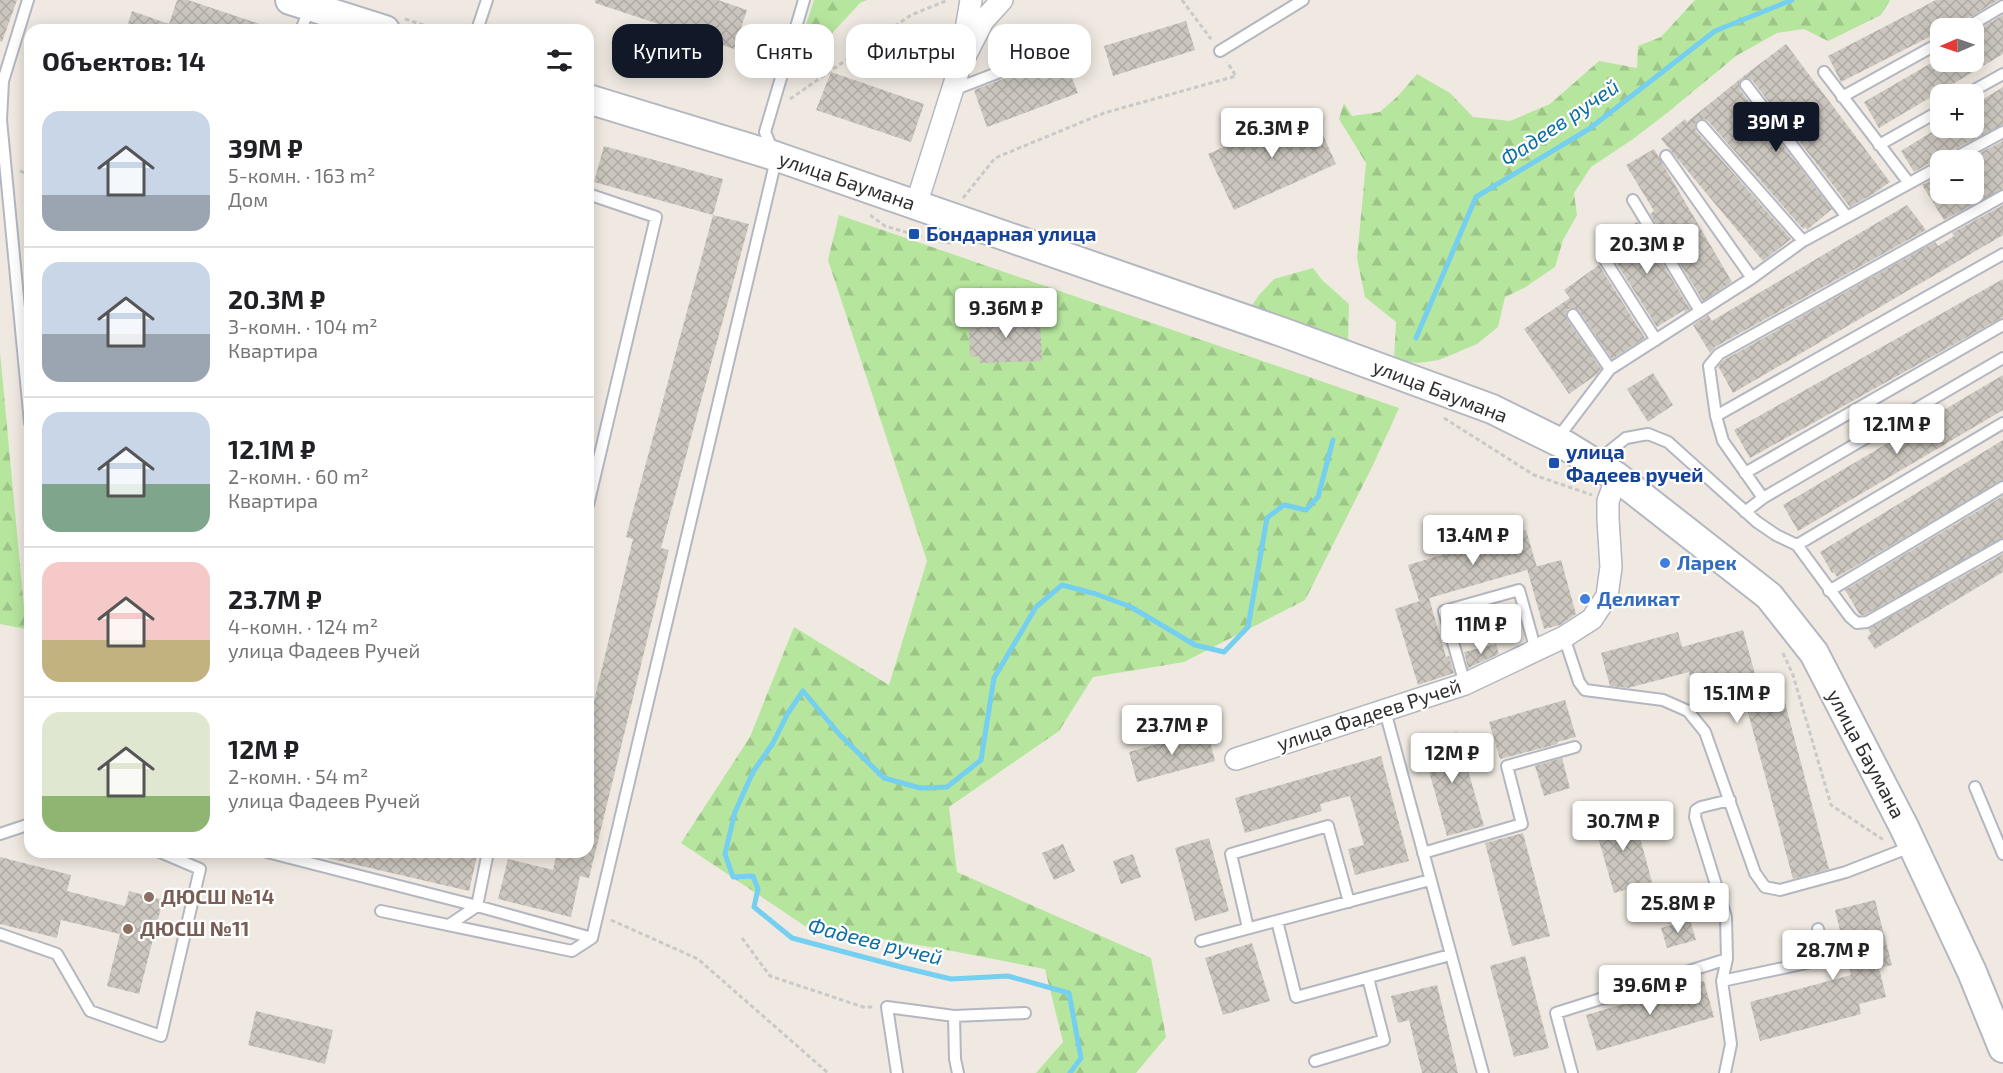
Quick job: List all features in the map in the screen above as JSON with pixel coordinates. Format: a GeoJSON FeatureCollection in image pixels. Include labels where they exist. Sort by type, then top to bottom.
{"type":"FeatureCollection","features":[{"type":"Feature","properties":{"kind":"street"},"geometry":{"type":"LineString","coordinates":[[967,24],[971,0]]}},
{"type":"Feature","properties":{"kind":"street"},"geometry":{"type":"LineString","coordinates":[[976,35],[983,21],[1002,0]]}},
{"type":"Feature","properties":{"kind":"street"},"geometry":{"type":"LineString","coordinates":[[300,12],[357,24]]}},
{"type":"Feature","properties":{"kind":"street"},"geometry":{"type":"LineString","coordinates":[[916,205],[956,78]]}},
{"type":"Feature","properties":{"kind":"street","name":"улица Баумана"},"geometry":{"type":"LineString","coordinates":[[594,105],[775,156],[1282,332],[1492,409],[1556,441],[1769,596],[1814,653],[1906,849],[1972,972],[2003,1048]]}},
{"type":"Feature","properties":{"kind":"street","name":"улица Фадеев Ручей"},"geometry":{"type":"LineString","coordinates":[[1236,759],[1465,684],[1564,637],[1592,619],[1607,596],[1611,567],[1607,480]]}},
{"type":"Feature","properties":{"kind":"lane"},"geometry":{"type":"LineString","coordinates":[[24,360],[2,131],[1,81],[28,0]]}},
{"type":"Feature","properties":{"kind":"lane"},"geometry":{"type":"LineString","coordinates":[[479,24],[487,0]]}},
{"type":"Feature","properties":{"kind":"lane"},"geometry":{"type":"LineString","coordinates":[[381,911],[572,951],[592,938],[775,156],[765,132],[804,0]]}},
{"type":"Feature","properties":{"kind":"lane"},"geometry":{"type":"LineString","coordinates":[[1220,51],[1302,0]]}},
{"type":"Feature","properties":{"kind":"lane"},"geometry":{"type":"LineString","coordinates":[[1983,18],[2003,6]]}},
{"type":"Feature","properties":{"kind":"lane"},"geometry":{"type":"LineString","coordinates":[[1842,97],[1930,48]]}},
{"type":"Feature","properties":{"kind":"lane"},"geometry":{"type":"LineString","coordinates":[[1824,72],[1909,183]]}},
{"type":"Feature","properties":{"kind":"lane"},"geometry":{"type":"LineString","coordinates":[[1984,85],[2003,74]]}},
{"type":"Feature","properties":{"kind":"lane"},"geometry":{"type":"LineString","coordinates":[[952,90],[988,76]]}},
{"type":"Feature","properties":{"kind":"lane"},"geometry":{"type":"LineString","coordinates":[[1746,85],[1847,217]]}},
{"type":"Feature","properties":{"kind":"lane"},"geometry":{"type":"LineString","coordinates":[[1879,146],[1930,116]]}},
{"type":"Feature","properties":{"kind":"lane"},"geometry":{"type":"LineString","coordinates":[[1702,126],[1803,241]]}},
{"type":"Feature","properties":{"kind":"lane"},"geometry":{"type":"LineString","coordinates":[[1970,150],[2003,132]]}},
{"type":"Feature","properties":{"kind":"lane"},"geometry":{"type":"LineString","coordinates":[[1666,156],[1752,278]]}},
{"type":"Feature","properties":{"kind":"lane"},"geometry":{"type":"LineString","coordinates":[[1556,441],[1610,369],[1752,278],[1803,241],[1930,172]]}},
{"type":"Feature","properties":{"kind":"lane"},"geometry":{"type":"LineString","coordinates":[[594,196],[656,217],[594,480]]}},
{"type":"Feature","properties":{"kind":"lane"},"geometry":{"type":"LineString","coordinates":[[1763,498],[1723,441],[1716,416],[1709,366],[1719,354],[2003,196]]}},
{"type":"Feature","properties":{"kind":"lane"},"geometry":{"type":"LineString","coordinates":[[1633,200],[1701,310]]}},
{"type":"Feature","properties":{"kind":"lane"},"geometry":{"type":"LineString","coordinates":[[1716,416],[2003,254]]}},
{"type":"Feature","properties":{"kind":"lane"},"geometry":{"type":"LineString","coordinates":[[1605,260],[1656,340]]}},
{"type":"Feature","properties":{"kind":"lane"},"geometry":{"type":"LineString","coordinates":[[1573,315],[1610,369]]}},
{"type":"Feature","properties":{"kind":"lane"},"geometry":{"type":"LineString","coordinates":[[1745,473],[2003,325]]}},
{"type":"Feature","properties":{"kind":"lane"},"geometry":{"type":"LineString","coordinates":[[1745,512],[1763,498],[2003,358]]}},
{"type":"Feature","properties":{"kind":"lane"},"geometry":{"type":"LineString","coordinates":[[1797,545],[2003,423]]}},
{"type":"Feature","properties":{"kind":"lane"},"geometry":{"type":"LineString","coordinates":[[1607,480],[1626,438],[1640,435],[1656,436],[1668,442],[1745,512],[1776,535],[1797,545],[1829,591],[1857,623],[1868,622],[2003,545]]}},
{"type":"Feature","properties":{"kind":"lane"},"geometry":{"type":"LineString","coordinates":[[1829,591],[2003,487]]}},
{"type":"Feature","properties":{"kind":"lane"},"geometry":{"type":"LineString","coordinates":[[1465,684],[1444,611],[1519,590],[1536,651]]}},
{"type":"Feature","properties":{"kind":"lane"},"geometry":{"type":"LineString","coordinates":[[1564,637],[1579,682],[1585,690],[1663,700],[1688,711],[1705,732],[1755,873],[1765,888],[1780,890],[1846,872],[1906,849]]}},
{"type":"Feature","properties":{"kind":"lane"},"geometry":{"type":"LineString","coordinates":[[1384,711],[1484,1073]]}},
{"type":"Feature","properties":{"kind":"lane"},"geometry":{"type":"LineString","coordinates":[[1423,853],[1522,824],[1507,766],[1575,747]]}},
{"type":"Feature","properties":{"kind":"lane"},"geometry":{"type":"LineString","coordinates":[[1976,787],[2003,854]]}},
{"type":"Feature","properties":{"kind":"lane"},"geometry":{"type":"LineString","coordinates":[[1725,1073],[1731,1044],[1722,981],[1727,959],[1726,917],[1695,817],[1696,810],[1701,807],[1730,800]]}},
{"type":"Feature","properties":{"kind":"lane"},"geometry":{"type":"LineString","coordinates":[[0,834],[24,826]]}},
{"type":"Feature","properties":{"kind":"lane"},"geometry":{"type":"LineString","coordinates":[[1248,928],[1231,854],[1328,826],[1349,902]]}},
{"type":"Feature","properties":{"kind":"lane"},"geometry":{"type":"LineString","coordinates":[[0,934],[57,954],[90,1011],[161,1036],[200,869],[174,858]]}},
{"type":"Feature","properties":{"kind":"lane"},"geometry":{"type":"LineString","coordinates":[[290,858],[592,938]]}},
{"type":"Feature","properties":{"kind":"lane"},"geometry":{"type":"LineString","coordinates":[[449,925],[477,906],[487,858]]}},
{"type":"Feature","properties":{"kind":"lane"},"geometry":{"type":"LineString","coordinates":[[1201,940],[1430,880]]}},
{"type":"Feature","properties":{"kind":"lane"},"geometry":{"type":"LineString","coordinates":[[1277,921],[1296,997],[1450,955]]}},
{"type":"Feature","properties":{"kind":"lane"},"geometry":{"type":"LineString","coordinates":[[1722,981],[1825,959],[1818,929]]}},
{"type":"Feature","properties":{"kind":"lane"},"geometry":{"type":"LineString","coordinates":[[1572,1073],[1556,1013],[1727,959]]}},
{"type":"Feature","properties":{"kind":"lane"},"geometry":{"type":"LineString","coordinates":[[1315,1061],[1384,1040],[1368,978]]}},
{"type":"Feature","properties":{"kind":"lane"},"geometry":{"type":"LineString","coordinates":[[897,1073],[887,1007],[954,1016],[1025,1013]]}},
{"type":"Feature","properties":{"kind":"lane"},"geometry":{"type":"LineString","coordinates":[[954,1016],[958,1073]]}},
{"type":"Feature","properties":{"kind":"path"},"geometry":{"type":"LineString","coordinates":[[770,113],[911,15],[948,0]]}},
{"type":"Feature","properties":{"kind":"path"},"geometry":{"type":"LineString","coordinates":[[864,211],[885,226],[936,241],[960,244]]}},
{"type":"Feature","properties":{"kind":"path"},"geometry":{"type":"LineString","coordinates":[[1439,414],[1534,475],[1607,480]]}},
{"type":"Feature","properties":{"kind":"path"},"geometry":{"type":"LineString","coordinates":[[1779,645],[1793,675],[1831,805],[1906,849]]}},
{"type":"Feature","properties":{"kind":"path"},"geometry":{"type":"LineString","coordinates":[[598,914],[698,959],[828,1073]]}},
{"type":"Feature","properties":{"kind":"path"},"geometry":{"type":"LineString","coordinates":[[742,938],[770,976],[863,1008],[887,1007]]}},
{"type":"Feature","properties":{"kind":"green space"},"geometry":{"type":"Polygon","coordinates":[[[814,0],[867,0],[860,3],[834,31],[834,24],[806,24],[814,0]]]}},
{"type":"Feature","properties":{"kind":"green space"},"geometry":{"type":"Polygon","coordinates":[[[1695,0],[1890,0],[1881,15],[1828,41],[1804,29],[1777,33],[1736,56],[1667,113],[1591,167],[1574,193],[1577,215],[1563,240],[1555,267],[1524,288],[1505,297],[1498,327],[1477,344],[1439,360],[1418,363],[1394,360],[1396,322],[1365,297],[1357,258],[1366,163],[1339,119],[1344,103],[1352,116],[1380,112],[1417,74],[1450,93],[1473,117],[1510,121],[1550,104],[1599,61],[1637,68],[1638,46],[1661,37],[1695,0]]]}},
{"type":"Feature","properties":{"kind":"green space"},"geometry":{"type":"Polygon","coordinates":[[[839,215],[1399,408],[1305,600],[1184,662],[1093,677],[1059,731],[949,807],[957,872],[1151,958],[1166,1037],[1136,1073],[1036,1073],[1063,1042],[1045,969],[805,926],[681,843],[750,737],[794,627],[889,685],[927,561],[828,260],[839,215]]]}},
{"type":"Feature","properties":{"kind":"green space"},"geometry":{"type":"Polygon","coordinates":[[[1313,268],[1322,280],[1349,304],[1348,341],[1244,317],[1259,295],[1274,279],[1313,268]]]}},
{"type":"Feature","properties":{"kind":"green space"},"geometry":{"type":"Polygon","coordinates":[[[0,352],[24,608],[24,629],[0,624],[0,352]]]}},
{"type":"Feature","properties":{"kind":"building"},"geometry":{"type":"Polygon","coordinates":[[[0,0],[17,0],[2,42],[0,41],[0,0]]]}},
{"type":"Feature","properties":{"kind":"building"},"geometry":{"type":"Polygon","coordinates":[[[177,0],[188,0],[260,24],[169,24],[177,0]]]}},
{"type":"Feature","properties":{"kind":"building"},"geometry":{"type":"Polygon","coordinates":[[[595,0],[718,0],[747,10],[742,24],[735,24],[734,49],[723,45],[723,24],[658,24],[595,3],[595,0]]]}},
{"type":"Feature","properties":{"kind":"building"},"geometry":{"type":"Polygon","coordinates":[[[1936,0],[1998,0],[1967,18],[1930,18],[1930,37],[1841,82],[1828,56],[1936,0]]]}},
{"type":"Feature","properties":{"kind":"building"},"geometry":{"type":"Polygon","coordinates":[[[132,11],[169,24],[128,24],[132,11]]]}},
{"type":"Feature","properties":{"kind":"building"},"geometry":{"type":"Polygon","coordinates":[[[2003,15],[2003,54],[1984,65],[1984,26],[2003,15]]]}},
{"type":"Feature","properties":{"kind":"building"},"geometry":{"type":"Polygon","coordinates":[[[1186,21],[1195,50],[1113,76],[1104,46],[1186,21]]]}},
{"type":"Feature","properties":{"kind":"building"},"geometry":{"type":"Polygon","coordinates":[[[1786,44],[1890,182],[1850,207],[1752,80],[1742,79],[1739,83],[1740,90],[1832,209],[1807,230],[1805,227],[1803,229],[1708,121],[1698,120],[1695,124],[1696,131],[1791,239],[1763,261],[1661,139],[1685,119],[1687,122],[1786,44]]]}},
{"type":"Feature","properties":{"kind":"building"},"geometry":{"type":"Polygon","coordinates":[[[1930,64],[1930,72],[1973,72],[1953,84],[1930,84],[1930,98],[1879,128],[1864,102],[1930,64]]]}},
{"type":"Feature","properties":{"kind":"building"},"geometry":{"type":"Polygon","coordinates":[[[834,73],[924,104],[911,142],[816,110],[829,78],[834,78],[834,73]]]}},
{"type":"Feature","properties":{"kind":"building"},"geometry":{"type":"Polygon","coordinates":[[[1005,78],[1072,78],[1078,93],[987,127],[974,90],[1005,78]]]}},
{"type":"Feature","properties":{"kind":"building"},"geometry":{"type":"Polygon","coordinates":[[[2003,87],[2003,125],[1984,134],[1984,99],[2003,87]]]}},
{"type":"Feature","properties":{"kind":"building"},"geometry":{"type":"Polygon","coordinates":[[[1311,108],[1336,164],[1234,210],[1208,154],[1311,108]]]}},
{"type":"Feature","properties":{"kind":"building"},"geometry":{"type":"Polygon","coordinates":[[[1930,133],[1930,138],[1977,138],[1953,150],[1930,150],[1930,163],[1914,172],[1901,151],[1930,133]]]}},
{"type":"Feature","properties":{"kind":"building"},"geometry":{"type":"Polygon","coordinates":[[[2003,141],[2003,189],[1984,199],[1984,151],[2003,141]]]}},
{"type":"Feature","properties":{"kind":"building"},"geometry":{"type":"Polygon","coordinates":[[[604,146],[723,179],[713,215],[594,182],[604,146]]]}},
{"type":"Feature","properties":{"kind":"building"},"geometry":{"type":"Polygon","coordinates":[[[1654,149],[1732,282],[1703,301],[1650,214],[1654,211],[1626,165],[1654,149]]]}},
{"type":"Feature","properties":{"kind":"building"},"geometry":{"type":"Polygon","coordinates":[[[1930,181],[1930,198],[1922,185],[1930,181]]]}},
{"type":"Feature","properties":{"kind":"building"},"geometry":{"type":"Polygon","coordinates":[[[1934,204],[1974,204],[1944,220],[1934,204]]]}},
{"type":"Feature","properties":{"kind":"building"},"geometry":{"type":"Polygon","coordinates":[[[1907,205],[1926,230],[1715,347],[1710,353],[1693,325],[1708,315],[1712,321],[1907,205]]]}},
{"type":"Feature","properties":{"kind":"building"},"geometry":{"type":"Polygon","coordinates":[[[2003,205],[2003,235],[1733,393],[1718,366],[1724,360],[1935,242],[1938,246],[1954,236],[1952,233],[2003,205]]]}},
{"type":"Feature","properties":{"kind":"building"},"geometry":{"type":"Polygon","coordinates":[[[713,215],[749,224],[661,548],[669,550],[594,858],[594,701],[633,539],[626,537],[713,215]]]}},
{"type":"Feature","properties":{"kind":"building"},"geometry":{"type":"Polygon","coordinates":[[[1637,222],[1690,309],[1685,312],[1684,310],[1657,327],[1612,256],[1616,253],[1608,240],[1637,222]]]}},
{"type":"Feature","properties":{"kind":"building"},"geometry":{"type":"Polygon","coordinates":[[[1599,265],[1645,338],[1612,359],[1579,311],[1573,308],[1568,309],[1567,319],[1601,369],[1569,394],[1524,329],[1570,298],[1564,290],[1599,265]]]}},
{"type":"Feature","properties":{"kind":"building"},"geometry":{"type":"Polygon","coordinates":[[[2003,279],[2003,317],[1750,458],[1734,430],[2003,279]]]}},
{"type":"Feature","properties":{"kind":"building"},"geometry":{"type":"Polygon","coordinates":[[[1017,309],[1018,321],[1040,320],[1042,361],[979,363],[979,356],[970,357],[969,328],[980,328],[980,320],[996,319],[995,310],[1017,309]]]}},
{"type":"Feature","properties":{"kind":"building"},"geometry":{"type":"Polygon","coordinates":[[[1653,373],[1673,405],[1648,422],[1627,389],[1653,373]]]}},
{"type":"Feature","properties":{"kind":"building"},"geometry":{"type":"Polygon","coordinates":[[[2003,375],[2003,410],[1798,531],[1783,505],[2003,375]]]}},
{"type":"Feature","properties":{"kind":"building"},"geometry":{"type":"Polygon","coordinates":[[[2003,440],[2003,480],[1837,577],[1834,572],[1832,573],[1820,552],[2003,440]]]}},
{"type":"Feature","properties":{"kind":"building"},"geometry":{"type":"Polygon","coordinates":[[[2003,496],[2003,538],[1865,615],[1860,615],[1845,590],[2003,496]]]}},
{"type":"Feature","properties":{"kind":"building"},"geometry":{"type":"Polygon","coordinates":[[[1526,530],[1537,567],[1419,601],[1408,565],[1526,530]]]}},
{"type":"Feature","properties":{"kind":"building"},"geometry":{"type":"Polygon","coordinates":[[[2003,554],[2003,572],[1875,649],[1867,637],[1871,634],[1868,629],[2003,554]]]}},
{"type":"Feature","properties":{"kind":"building"},"geometry":{"type":"Polygon","coordinates":[[[1561,560],[1576,614],[1560,625],[1544,629],[1527,569],[1561,560]]]}},
{"type":"Feature","properties":{"kind":"building"},"geometry":{"type":"Polygon","coordinates":[[[1429,598],[1446,657],[1449,656],[1454,673],[1418,685],[1395,609],[1429,598]]]}},
{"type":"Feature","properties":{"kind":"building"},"geometry":{"type":"Polygon","coordinates":[[[1743,630],[1759,689],[1780,684],[1829,869],[1793,879],[1743,694],[1698,706],[1689,672],[1628,688],[1610,686],[1601,653],[1678,632],[1682,647],[1743,630]]]}},
{"type":"Feature","properties":{"kind":"building"},"geometry":{"type":"Polygon","coordinates":[[[1496,644],[1499,654],[1468,668],[1464,652],[1496,644]]]}},
{"type":"Feature","properties":{"kind":"building"},"geometry":{"type":"Polygon","coordinates":[[[1565,700],[1576,737],[1500,759],[1489,722],[1565,700]]]}},
{"type":"Feature","properties":{"kind":"building"},"geometry":{"type":"Polygon","coordinates":[[[1207,730],[1215,761],[1137,782],[1129,752],[1207,730]]]}},
{"type":"Feature","properties":{"kind":"building"},"geometry":{"type":"Polygon","coordinates":[[[1457,732],[1484,826],[1447,836],[1421,742],[1457,732]]]}},
{"type":"Feature","properties":{"kind":"building"},"geometry":{"type":"Polygon","coordinates":[[[1381,756],[1409,861],[1355,875],[1348,849],[1364,845],[1350,796],[1320,804],[1322,811],[1245,833],[1235,798],[1381,756]]]}},
{"type":"Feature","properties":{"kind":"building"},"geometry":{"type":"Polygon","coordinates":[[[1562,758],[1570,788],[1544,796],[1535,766],[1562,758]]]}},
{"type":"Feature","properties":{"kind":"building"},"geometry":{"type":"Polygon","coordinates":[[[1633,812],[1652,882],[1614,893],[1594,823],[1633,812]]]}},
{"type":"Feature","properties":{"kind":"building"},"geometry":{"type":"Polygon","coordinates":[[[1523,833],[1550,936],[1512,946],[1485,843],[1523,833]]]}},
{"type":"Feature","properties":{"kind":"building"},"geometry":{"type":"Polygon","coordinates":[[[1209,838],[1229,911],[1195,921],[1175,848],[1209,838]]]}},
{"type":"Feature","properties":{"kind":"building"},"geometry":{"type":"Polygon","coordinates":[[[1063,844],[1075,871],[1054,880],[1042,853],[1063,844]]]}},
{"type":"Feature","properties":{"kind":"building"},"geometry":{"type":"Polygon","coordinates":[[[1133,854],[1141,877],[1121,884],[1113,861],[1133,854]]]}},
{"type":"Feature","properties":{"kind":"building","name":"ДЮСШ №11"},"geometry":{"type":"Polygon","coordinates":[[[0,857],[71,875],[67,891],[125,906],[129,891],[163,900],[139,994],[107,986],[120,934],[61,920],[57,938],[0,924],[0,857]]]}},
{"type":"Feature","properties":{"kind":"building"},"geometry":{"type":"Polygon","coordinates":[[[327,858],[477,858],[469,891],[327,858]]]}},
{"type":"Feature","properties":{"kind":"building"},"geometry":{"type":"Polygon","coordinates":[[[556,858],[594,858],[589,878],[580,876],[571,917],[498,899],[508,859],[553,870],[556,858]]]}},
{"type":"Feature","properties":{"kind":"building"},"geometry":{"type":"Polygon","coordinates":[[[1875,900],[1892,965],[1879,968],[1886,997],[1859,1004],[1861,1014],[1760,1041],[1750,1002],[1851,975],[1835,910],[1875,900]]]}},
{"type":"Feature","properties":{"kind":"building"},"geometry":{"type":"Polygon","coordinates":[[[1690,920],[1696,940],[1667,948],[1661,928],[1690,920]]]}},
{"type":"Feature","properties":{"kind":"building"},"geometry":{"type":"Polygon","coordinates":[[[1252,943],[1270,1001],[1223,1015],[1205,958],[1252,943]]]}},
{"type":"Feature","properties":{"kind":"building"},"geometry":{"type":"Polygon","coordinates":[[[1525,956],[1549,1048],[1514,1057],[1490,966],[1525,956]]]}},
{"type":"Feature","properties":{"kind":"building"},"geometry":{"type":"Polygon","coordinates":[[[1704,981],[1714,1017],[1597,1051],[1586,1015],[1704,981]]]}},
{"type":"Feature","properties":{"kind":"building"},"geometry":{"type":"Polygon","coordinates":[[[1437,985],[1458,1073],[1422,1073],[1409,1020],[1398,1023],[1391,996],[1437,985]]]}},
{"type":"Feature","properties":{"kind":"building"},"geometry":{"type":"Polygon","coordinates":[[[256,1011],[333,1030],[325,1064],[248,1045],[256,1011]]]}},
{"type":"Feature","properties":{"kind":"waterway","name":"Фадеев ручей"},"geometry":{"type":"LineString","coordinates":[[1416,338],[1476,197],[1589,129],[1715,31],[1792,0]]}},
{"type":"Feature","properties":{"kind":"waterway","name":"Фадеев ручей"},"geometry":{"type":"LineString","coordinates":[[1070,1073],[1081,1058],[1069,993],[1008,976],[951,979],[792,938],[754,907],[758,889],[753,876],[733,877],[725,854],[735,812],[753,772],[803,691],[840,735],[884,778],[920,788],[947,787],[981,760],[994,678],[1036,607],[1062,585],[1131,607],[1195,645],[1224,652],[1248,627],[1267,518],[1284,505],[1306,510],[1318,497],[1333,440]]}},
{"type":"Feature","properties":{"kind":"place","name":"Бондарная улица"},"geometry":{"type":"Point","coordinates":[914,234]}},
{"type":"Feature","properties":{"kind":"place","name":"улица Фадеев ручей"},"geometry":{"type":"Point","coordinates":[1554,463]}},
{"type":"Feature","properties":{"kind":"place","name":"Ларек"},"geometry":{"type":"Point","coordinates":[1665,563]}},
{"type":"Feature","properties":{"kind":"place","name":"Деликат"},"geometry":{"type":"Point","coordinates":[1585,599]}},
{"type":"Feature","properties":{"kind":"place","name":"ДЮСШ №14"},"geometry":{"type":"Point","coordinates":[149,897]}},
{"type":"Feature","properties":{"kind":"place","name":"ДЮСШ №11"},"geometry":{"type":"Point","coordinates":[128,929]}}]}
